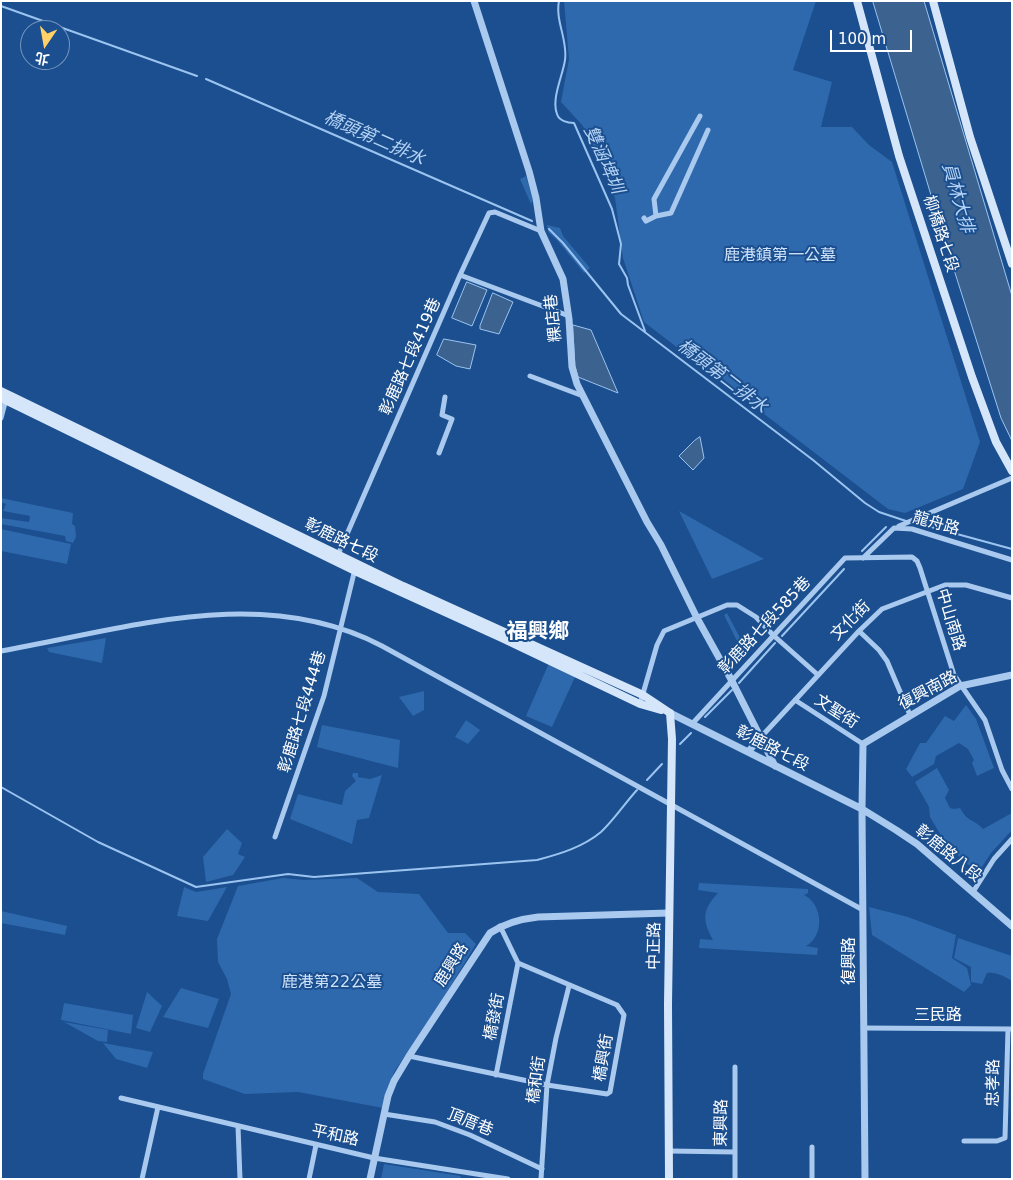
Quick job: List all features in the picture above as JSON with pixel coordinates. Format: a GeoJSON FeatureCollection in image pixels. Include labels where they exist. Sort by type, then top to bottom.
{"type":"FeatureCollection","features":[{"type":"Feature","properties":{"kind":"main road","name":"柳橋路七段"},"geometry":{"type":"LineString","coordinates":[[857,1],[899,156],[972,377],[996,442],[1012,471]]}},
{"type":"Feature","properties":{"kind":"main road"},"geometry":{"type":"LineString","coordinates":[[933,1],[967,128],[1012,264]]}},
{"type":"Feature","properties":{"kind":"main road","name":"彰鹿路七段"},"geometry":{"type":"LineString","coordinates":[[4,396],[336,558],[643,695],[670,713]]}},
{"type":"Feature","properties":{"kind":"main road","name":"彰鹿路七段"},"geometry":{"type":"LineString","coordinates":[[356,567],[640,704],[670,713]]}},
{"type":"Feature","properties":{"kind":"main road","name":"中正路"},"geometry":{"type":"LineString","coordinates":[[669,1179],[668,1004],[672,739],[670,713]]}},
{"type":"Feature","properties":{"kind":"street","name":"粿店巷"},"geometry":{"type":"LineString","coordinates":[[474,1],[529,171],[541,230],[563,279],[569,316],[572,367],[583,396],[775,766]]}},
{"type":"Feature","properties":{"kind":"street"},"geometry":{"type":"LineString","coordinates":[[656,216],[654,199],[700,116]]}},
{"type":"Feature","properties":{"kind":"street"},"geometry":{"type":"LineString","coordinates":[[646,221],[656,216],[671,213],[708,130]]}},
{"type":"Feature","properties":{"kind":"street","name":"彰鹿路七段419巷"},"geometry":{"type":"LineString","coordinates":[[336,558],[460,275],[490,213],[495,212],[541,230]]}},
{"type":"Feature","properties":{"kind":"street"},"geometry":{"type":"LineString","coordinates":[[460,275],[569,316]]}},
{"type":"Feature","properties":{"kind":"street"},"geometry":{"type":"LineString","coordinates":[[530,376],[583,396]]}},
{"type":"Feature","properties":{"kind":"street"},"geometry":{"type":"LineString","coordinates":[[1,418],[4,396]]}},
{"type":"Feature","properties":{"kind":"street"},"geometry":{"type":"LineString","coordinates":[[439,453],[452,419],[442,415],[445,397]]}},
{"type":"Feature","properties":{"kind":"street"},"geometry":{"type":"LineString","coordinates":[[894,528],[1012,478]]}},
{"type":"Feature","properties":{"kind":"street","name":"龍舟路"},"geometry":{"type":"LineString","coordinates":[[863,558],[894,528],[912,529],[1012,560]]}},
{"type":"Feature","properties":{"kind":"street","name":"彰鹿路七段585巷"},"geometry":{"type":"LineString","coordinates":[[692,724],[845,558],[863,558]]}},
{"type":"Feature","properties":{"kind":"street","name":"中山南路"},"geometry":{"type":"LineString","coordinates":[[863,558],[912,558],[917,561],[954,675],[985,720],[1002,770],[1012,788]]}},
{"type":"Feature","properties":{"kind":"street","name":"彰鹿路七段444巷"},"geometry":{"type":"LineString","coordinates":[[276,837],[324,696],[356,567]]}},
{"type":"Feature","properties":{"kind":"street","name":"文化街"},"geometry":{"type":"LineString","coordinates":[[748,752],[859,631],[882,609],[945,585],[966,586],[1012,598]]}},
{"type":"Feature","properties":{"kind":"street"},"geometry":{"type":"LineString","coordinates":[[640,704],[664,630],[727,605],[737,605],[756,617],[773,635],[818,675]]}},
{"type":"Feature","properties":{"kind":"street"},"geometry":{"type":"LineString","coordinates":[[1,651],[162,620],[230,613],[273,615],[340,629],[382,646],[863,910]]}},
{"type":"Feature","properties":{"kind":"street"},"geometry":{"type":"LineString","coordinates":[[859,631],[879,650],[887,661],[910,715]]}},
{"type":"Feature","properties":{"kind":"street","name":"復興南路"},"geometry":{"type":"LineString","coordinates":[[863,744],[960,686],[1012,675]]}},
{"type":"Feature","properties":{"kind":"street","name":"文聖街"},"geometry":{"type":"LineString","coordinates":[[796,700],[863,744]]}},
{"type":"Feature","properties":{"kind":"street","name":"彰鹿路七段"},"geometry":{"type":"LineString","coordinates":[[670,713],[862,810]]}},
{"type":"Feature","properties":{"kind":"street","name":"復興路"},"geometry":{"type":"LineString","coordinates":[[863,744],[866,1179]]}},
{"type":"Feature","properties":{"kind":"street","name":"彰鹿路八段"},"geometry":{"type":"LineString","coordinates":[[862,810],[917,844],[1012,926]]}},
{"type":"Feature","properties":{"kind":"street"},"geometry":{"type":"LineString","coordinates":[[973,892],[994,859],[1012,839]]}},
{"type":"Feature","properties":{"kind":"street","name":"鹿興路"},"geometry":{"type":"LineString","coordinates":[[370,1179],[384,1114],[394,1081],[490,933],[500,926],[518,920],[538,917],[669,913]]}},
{"type":"Feature","properties":{"kind":"street"},"geometry":{"type":"LineString","coordinates":[[500,926],[518,963]]}},
{"type":"Feature","properties":{"kind":"street","name":"橋興街"},"geometry":{"type":"LineString","coordinates":[[409,1056],[547,1085],[607,1094],[610,1092],[624,1015],[622,1009],[617,1005],[518,963]]}},
{"type":"Feature","properties":{"kind":"street","name":"橋發街"},"geometry":{"type":"LineString","coordinates":[[496,1075],[518,963]]}},
{"type":"Feature","properties":{"kind":"street","name":"橋和街"},"geometry":{"type":"LineString","coordinates":[[541,1179],[547,1085],[569,986]]}},
{"type":"Feature","properties":{"kind":"street","name":"三民路"},"geometry":{"type":"LineString","coordinates":[[864,1028],[1010,1029]]}},
{"type":"Feature","properties":{"kind":"street","name":"忠孝路"},"geometry":{"type":"LineString","coordinates":[[964,1141],[997,1141],[1005,1138],[1010,1029]]}},
{"type":"Feature","properties":{"kind":"street","name":"東興路"},"geometry":{"type":"LineString","coordinates":[[735,1067],[735,1179]]}},
{"type":"Feature","properties":{"kind":"street","name":"平和路"},"geometry":{"type":"LineString","coordinates":[[121,1098],[374,1158],[508,1179]]}},
{"type":"Feature","properties":{"kind":"street"},"geometry":{"type":"LineString","coordinates":[[142,1179],[158,1107]]}},
{"type":"Feature","properties":{"kind":"street","name":"頂厝巷"},"geometry":{"type":"LineString","coordinates":[[384,1114],[434,1122],[452,1128],[542,1169]]}},
{"type":"Feature","properties":{"kind":"street"},"geometry":{"type":"LineString","coordinates":[[238,1126],[240,1179]]}},
{"type":"Feature","properties":{"kind":"street"},"geometry":{"type":"LineString","coordinates":[[310,1179],[316,1145]]}},
{"type":"Feature","properties":{"kind":"street"},"geometry":{"type":"LineString","coordinates":[[812,1147],[812,1179]]}},
{"type":"Feature","properties":{"kind":"street"},"geometry":{"type":"LineString","coordinates":[[669,1151],[734,1152]]}},
{"type":"Feature","properties":{"kind":"green space","name":"鹿港鎮第一公墓"},"geometry":{"type":"Polygon","coordinates":[[[564,1],[816,1],[793,70],[832,82],[821,127],[852,127],[869,145],[892,162],[980,442],[963,489],[905,513],[888,509],[644,322],[623,258],[615,198],[583,126],[561,102],[569,59],[564,1]]]}},
{"type":"Feature","properties":{"kind":"green space"},"geometry":{"type":"Polygon","coordinates":[[[526,176],[533,200],[531,204],[520,179],[526,176]]]}},
{"type":"Feature","properties":{"kind":"green space"},"geometry":{"type":"Polygon","coordinates":[[[547,225],[560,228],[563,236],[590,268],[584,273],[548,232],[547,225]]]}},
{"type":"Feature","properties":{"kind":"green space"},"geometry":{"type":"Polygon","coordinates":[[[1,498],[73,513],[72,524],[75,526],[76,537],[73,543],[66,541],[65,536],[1,524],[1,518],[29,522],[30,516],[3,511],[6,504],[1,502],[1,498]]]}},
{"type":"Feature","properties":{"kind":"green space"},"geometry":{"type":"Polygon","coordinates":[[[679,511],[764,559],[712,579],[679,511]]]}},
{"type":"Feature","properties":{"kind":"green space"},"geometry":{"type":"Polygon","coordinates":[[[1,529],[71,544],[67,564],[1,551],[1,529]]]}},
{"type":"Feature","properties":{"kind":"green space"},"geometry":{"type":"Polygon","coordinates":[[[727,613],[748,653],[744,655],[724,615],[727,613]]]}},
{"type":"Feature","properties":{"kind":"green space"},"geometry":{"type":"Polygon","coordinates":[[[106,638],[102,663],[49,652],[47,648],[106,638]]]}},
{"type":"Feature","properties":{"kind":"green space"},"geometry":{"type":"Polygon","coordinates":[[[549,663],[576,675],[552,727],[526,716],[549,663]]]}},
{"type":"Feature","properties":{"kind":"green space"},"geometry":{"type":"Polygon","coordinates":[[[424,691],[424,710],[413,716],[399,697],[424,691]]]}},
{"type":"Feature","properties":{"kind":"green space"},"geometry":{"type":"Polygon","coordinates":[[[966,705],[976,719],[994,768],[977,776],[972,763],[974,760],[968,749],[959,743],[936,756],[934,764],[912,777],[906,769],[920,743],[926,743],[945,716],[954,721],[966,705]]]}},
{"type":"Feature","properties":{"kind":"green space"},"geometry":{"type":"Polygon","coordinates":[[[466,720],[480,730],[468,744],[455,737],[466,720]]]}},
{"type":"Feature","properties":{"kind":"green space"},"geometry":{"type":"Polygon","coordinates":[[[322,725],[400,740],[398,768],[317,747],[322,725]]]}},
{"type":"Feature","properties":{"kind":"green space"},"geometry":{"type":"Polygon","coordinates":[[[937,768],[949,790],[945,798],[950,808],[960,808],[968,818],[983,829],[1012,813],[1012,830],[991,853],[978,873],[948,847],[930,817],[929,807],[915,782],[937,768]]]}},
{"type":"Feature","properties":{"kind":"green space"},"geometry":{"type":"Polygon","coordinates":[[[353,773],[358,773],[358,777],[370,779],[382,775],[369,818],[357,820],[352,844],[290,819],[298,794],[342,805],[345,791],[356,781],[352,776],[353,773]]]}},
{"type":"Feature","properties":{"kind":"green space"},"geometry":{"type":"Polygon","coordinates":[[[227,829],[242,843],[238,854],[245,857],[233,875],[206,882],[203,857],[227,829]]]}},
{"type":"Feature","properties":{"kind":"green space","name":"鹿港第22公墓"},"geometry":{"type":"Polygon","coordinates":[[[283,878],[304,880],[357,878],[378,892],[419,894],[448,933],[465,933],[476,944],[441,1002],[394,1072],[383,1108],[298,1092],[245,1094],[203,1079],[203,1074],[231,994],[227,979],[218,962],[217,939],[238,886],[283,878]]]}},
{"type":"Feature","properties":{"kind":"green space"},"geometry":{"type":"Polygon","coordinates":[[[699,883],[808,889],[808,893],[804,895],[815,905],[818,912],[819,928],[812,941],[806,946],[818,948],[817,955],[699,948],[700,939],[713,940],[707,927],[705,915],[706,910],[718,893],[698,890],[699,883]]]}},
{"type":"Feature","properties":{"kind":"green space"},"geometry":{"type":"Polygon","coordinates":[[[184,887],[196,892],[227,887],[208,921],[177,916],[184,887]]]}},
{"type":"Feature","properties":{"kind":"green space"},"geometry":{"type":"Polygon","coordinates":[[[869,907],[908,917],[956,935],[952,958],[967,968],[971,985],[964,992],[872,935],[869,907]]]}},
{"type":"Feature","properties":{"kind":"green space"},"geometry":{"type":"Polygon","coordinates":[[[1,911],[67,926],[65,935],[1,923],[1,911]]]}},
{"type":"Feature","properties":{"kind":"green space"},"geometry":{"type":"Polygon","coordinates":[[[958,938],[1012,956],[1012,981],[994,973],[987,973],[982,984],[971,982],[971,967],[954,958],[958,938]]]}},
{"type":"Feature","properties":{"kind":"green space"},"geometry":{"type":"Polygon","coordinates":[[[181,988],[219,999],[208,1028],[163,1017],[181,988]]]}},
{"type":"Feature","properties":{"kind":"green space"},"geometry":{"type":"Polygon","coordinates":[[[147,992],[162,1006],[150,1032],[136,1028],[147,992]]]}},
{"type":"Feature","properties":{"kind":"green space"},"geometry":{"type":"Polygon","coordinates":[[[64,1003],[133,1015],[131,1034],[61,1020],[64,1003]]]}},
{"type":"Feature","properties":{"kind":"green space"},"geometry":{"type":"Polygon","coordinates":[[[64,1022],[108,1030],[107,1042],[98,1041],[64,1022]]]}},
{"type":"Feature","properties":{"kind":"green space"},"geometry":{"type":"Polygon","coordinates":[[[103,1043],[153,1052],[147,1068],[116,1059],[103,1043]]]}},
{"type":"Feature","properties":{"kind":"green space"},"geometry":{"type":"Polygon","coordinates":[[[384,1164],[461,1176],[460,1179],[381,1179],[384,1164]]]}},
{"type":"Feature","properties":{"kind":"water","name":"員林大排"},"geometry":{"type":"Polygon","coordinates":[[[873,1],[924,1],[1012,296],[1012,441],[1001,418],[943,235],[873,1]]]}},
{"type":"Feature","properties":{"kind":"water"},"geometry":{"type":"Polygon","coordinates":[[[467,282],[487,290],[472,326],[452,318],[467,282]]]}},
{"type":"Feature","properties":{"kind":"water"},"geometry":{"type":"Polygon","coordinates":[[[493,293],[513,302],[499,334],[480,329],[493,293]]]}},
{"type":"Feature","properties":{"kind":"water"},"geometry":{"type":"Polygon","coordinates":[[[573,325],[591,330],[618,393],[578,377],[575,366],[573,325]]]}},
{"type":"Feature","properties":{"kind":"water"},"geometry":{"type":"Polygon","coordinates":[[[444,339],[476,345],[470,369],[456,366],[437,355],[444,339]]]}},
{"type":"Feature","properties":{"kind":"water"},"geometry":{"type":"Polygon","coordinates":[[[700,437],[704,458],[693,470],[679,456],[700,437]]]}},
{"type":"Feature","properties":{"kind":"waterway","name":"雙涵埤圳"},"geometry":{"type":"LineString","coordinates":[[559,1],[558,8],[565,45],[565,60],[556,94],[557,114],[562,120],[574,123],[612,209],[621,244],[619,264],[627,278],[645,331]]}},
{"type":"Feature","properties":{"kind":"waterway","name":"橋頭第二排水"},"geometry":{"type":"LineString","coordinates":[[1,6],[197,76]]}},
{"type":"Feature","properties":{"kind":"waterway","name":"橋頭第二排水"},"geometry":{"type":"LineString","coordinates":[[206,79],[532,221]]}},
{"type":"Feature","properties":{"kind":"waterway","name":"橋頭第二排水"},"geometry":{"type":"LineString","coordinates":[[549,229],[563,243],[621,314],[813,460],[865,503],[879,512],[906,521]]}},
{"type":"Feature","properties":{"kind":"waterway"},"geometry":{"type":"LineString","coordinates":[[913,522],[1012,549]]}},
{"type":"Feature","properties":{"kind":"waterway"},"geometry":{"type":"LineString","coordinates":[[862,551],[886,527]]}},
{"type":"Feature","properties":{"kind":"waterway"},"geometry":{"type":"LineString","coordinates":[[782,636],[844,569]]}},
{"type":"Feature","properties":{"kind":"waterway"},"geometry":{"type":"LineString","coordinates":[[739,683],[775,643]]}},
{"type":"Feature","properties":{"kind":"waterway"},"geometry":{"type":"LineString","coordinates":[[705,717],[732,690]]}},
{"type":"Feature","properties":{"kind":"waterway"},"geometry":{"type":"LineString","coordinates":[[680,744],[691,733]]}},
{"type":"Feature","properties":{"kind":"waterway"},"geometry":{"type":"LineString","coordinates":[[647,780],[662,764]]}},
{"type":"Feature","properties":{"kind":"waterway"},"geometry":{"type":"LineString","coordinates":[[1,787],[98,842],[196,887],[288,874],[314,877],[537,860],[587,842],[601,832],[637,790]]}},
{"type":"Feature","properties":{"kind":"district","name":"福興鄉"},"geometry":{"type":"Point","coordinates":[538,633]}}]}
